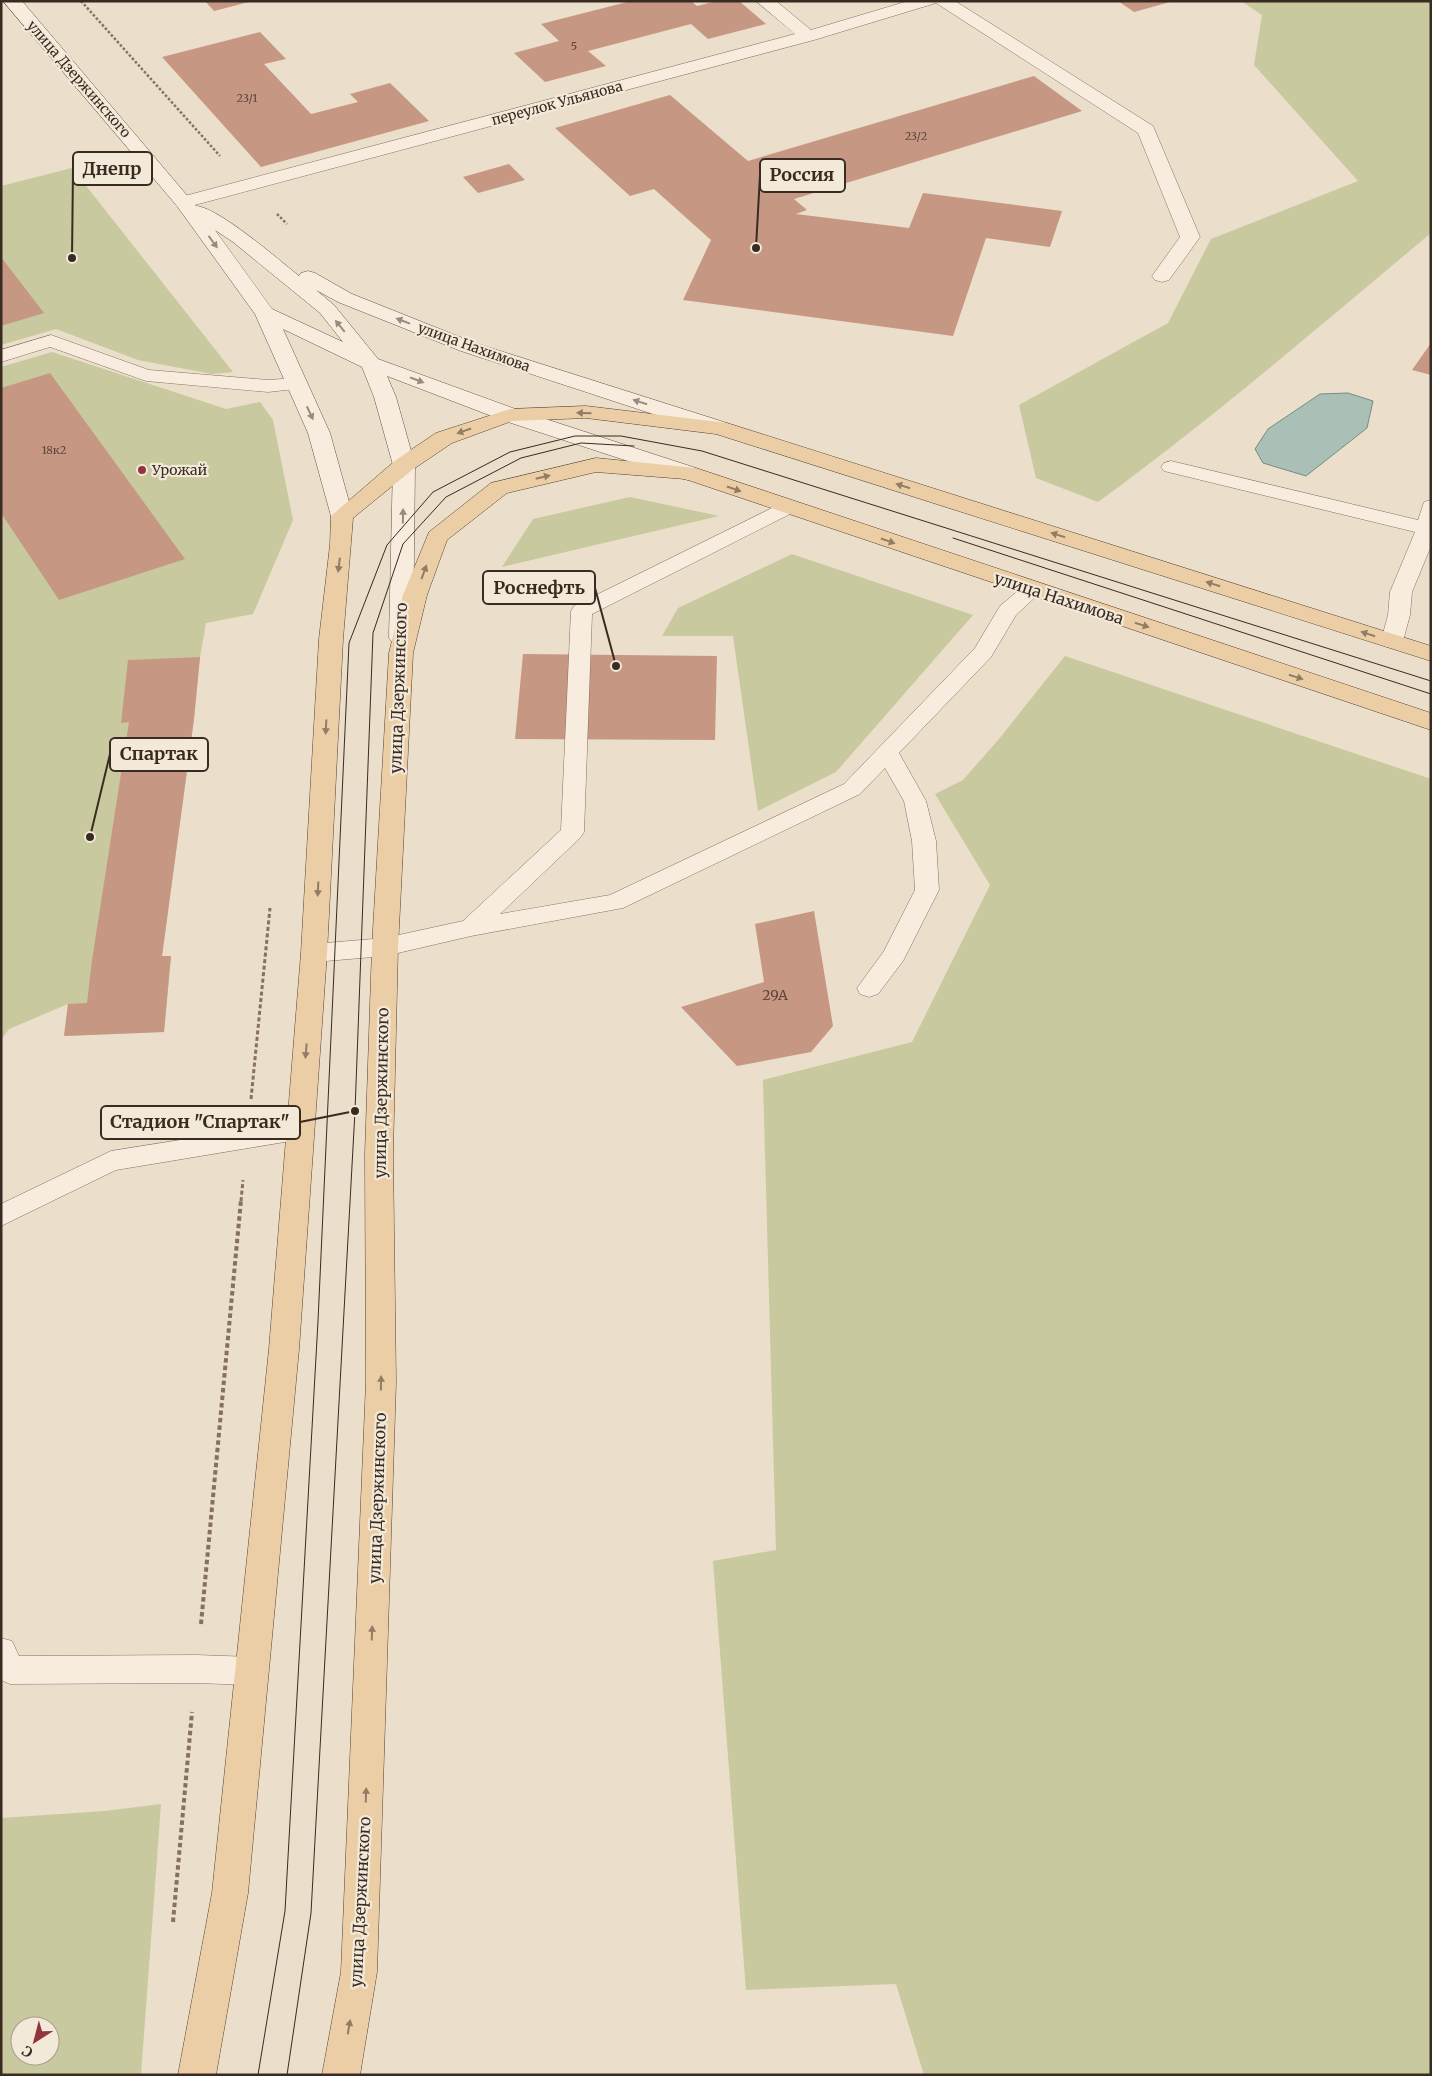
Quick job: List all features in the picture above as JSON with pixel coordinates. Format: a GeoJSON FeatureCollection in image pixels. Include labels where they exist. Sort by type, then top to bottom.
{"type":"FeatureCollection","features":[{"type":"Feature","properties":{"kind":"main road","name":"улица Дзержинского"},"geometry":{"type":"LineString","coordinates":[[12,1],[184,202],[264,313],[319,433],[342,516],[341,545],[331,639],[314,954],[284,1349],[230,1893],[197,2075]]}},
{"type":"Feature","properties":{"kind":"main road"},"geometry":{"type":"LineString","coordinates":[[765,1],[808,36]]}},
{"type":"Feature","properties":{"kind":"main road","name":"переулок Ульянова"},"geometry":{"type":"LineString","coordinates":[[184,202],[808,36],[928,1]]}},
{"type":"Feature","properties":{"kind":"main road"},"geometry":{"type":"LineString","coordinates":[[943,1],[1146,130],[1190,237],[1162,276]]}},
{"type":"Feature","properties":{"kind":"main road","name":"улица Дзержинского"},"geometry":{"type":"LineString","coordinates":[[184,202],[240,238],[327,309],[371,363],[385,397],[404,465],[401,653],[385,947],[379,1154],[381,1382],[359,1972],[341,2075]]}},
{"type":"Feature","properties":{"kind":"main road","name":"улица Нахимова"},"geometry":{"type":"LineString","coordinates":[[240,238],[353,302],[468,347],[1431,654]]}},
{"type":"Feature","properties":{"kind":"main road","name":"улица Нахимова"},"geometry":{"type":"LineString","coordinates":[[264,313],[371,363],[510,415],[1431,722]]}},
{"type":"Feature","properties":{"kind":"main road","name":"улица Нахимова"},"geometry":{"type":"LineString","coordinates":[[342,516],[404,465],[444,438],[510,415],[586,412],[719,428]]}},
{"type":"Feature","properties":{"kind":"main road","name":"улица Нахимова"},"geometry":{"type":"LineString","coordinates":[[401,653],[415,595],[436,538],[499,488],[596,465],[688,474]]}},
{"type":"Feature","properties":{"kind":"lane"},"geometry":{"type":"LineString","coordinates":[[1,356],[51,341],[146,374],[268,386],[297,384]]}},
{"type":"Feature","properties":{"kind":"lane"},"geometry":{"type":"LineString","coordinates":[[1171,467],[1426,528]]}},
{"type":"Feature","properties":{"kind":"lane"},"geometry":{"type":"LineString","coordinates":[[1392,642],[1400,615],[1401,592],[1424,538],[1431,506]]}},
{"type":"Feature","properties":{"kind":"lane"},"geometry":{"type":"LineString","coordinates":[[471,928],[572,832],[582,611],[789,508]]}},
{"type":"Feature","properties":{"kind":"lane"},"geometry":{"type":"LineString","coordinates":[[314,954],[385,947],[471,928],[615,902],[852,789],[983,652],[1008,611],[1033,589]]}},
{"type":"Feature","properties":{"kind":"lane"},"geometry":{"type":"LineString","coordinates":[[869,988],[894,955],[927,890],[924,841],[915,801],[887,752]]}},
{"type":"Feature","properties":{"kind":"lane"},"geometry":{"type":"LineString","coordinates":[[1,1216],[111,1161],[300,1131]]}},
{"type":"Feature","properties":{"kind":"lane"},"geometry":{"type":"LineString","coordinates":[[1,1650],[10,1670],[196,1668],[252,1671]]}},
{"type":"Feature","properties":{"kind":"path"},"geometry":{"type":"LineString","coordinates":[[81,1],[247,185],[289,225]]}},
{"type":"Feature","properties":{"kind":"path"},"geometry":{"type":"LineString","coordinates":[[172,1930],[271,902]]}},
{"type":"Feature","properties":{"kind":"green space"},"geometry":{"type":"Polygon","coordinates":[[[1241,1],[1431,1],[1431,233],[1225,404],[1098,502],[1036,478],[1019,405],[1168,323],[1211,239],[1358,181],[1254,65],[1262,15],[1241,1]]]}},
{"type":"Feature","properties":{"kind":"green space"},"geometry":{"type":"Polygon","coordinates":[[[72,168],[233,372],[212,374],[138,360],[56,329],[1,345],[1,186],[72,168]]]}},
{"type":"Feature","properties":{"kind":"green space"},"geometry":{"type":"Polygon","coordinates":[[[52,352],[226,409],[260,402],[273,420],[293,520],[253,614],[206,623],[162,956],[171,956],[164,1032],[64,1036],[68,1004],[9,1029],[1,1040],[1,367],[52,352]]]}},
{"type":"Feature","properties":{"kind":"green space"},"geometry":{"type":"Polygon","coordinates":[[[630,497],[719,516],[502,567],[533,519],[630,497]]]}},
{"type":"Feature","properties":{"kind":"green space"},"geometry":{"type":"Polygon","coordinates":[[[792,554],[973,615],[836,772],[758,811],[733,636],[662,636],[678,608],[792,554]]]}},
{"type":"Feature","properties":{"kind":"green space"},"geometry":{"type":"Polygon","coordinates":[[[1065,656],[1431,779],[1431,2075],[924,2075],[896,1984],[746,1990],[713,1561],[776,1550],[763,1080],[912,1042],[990,885],[935,794],[963,780],[999,739],[1065,656]]]}},
{"type":"Feature","properties":{"kind":"green space"},"geometry":{"type":"Polygon","coordinates":[[[161,1804],[141,2075],[1,2075],[1,1818],[105,1811],[161,1804]]]}},
{"type":"Feature","properties":{"kind":"shaded area"},"geometry":{"type":"Polygon","coordinates":[[[1348,393],[1373,401],[1367,428],[1306,476],[1263,463],[1255,449],[1268,429],[1320,394],[1348,393]]]}},
{"type":"Feature","properties":{"kind":"building"},"geometry":{"type":"Polygon","coordinates":[[[205,1],[249,1],[249,2],[214,11],[205,1]]]}},
{"type":"Feature","properties":{"kind":"building"},"geometry":{"type":"Polygon","coordinates":[[[631,1],[691,1],[697,6],[716,1],[739,1],[766,24],[708,39],[691,24],[588,51],[606,66],[545,82],[514,53],[559,41],[541,24],[631,1]]]}},
{"type":"Feature","properties":{"kind":"building"},"geometry":{"type":"Polygon","coordinates":[[[1118,1],[1170,1],[1170,2],[1134,12],[1118,1]]]}},
{"type":"Feature","properties":{"kind":"building"},"geometry":{"type":"Polygon","coordinates":[[[260,32],[286,59],[264,64],[311,114],[358,102],[350,94],[390,83],[429,121],[261,167],[162,57],[260,32]]]}},
{"type":"Feature","properties":{"kind":"building"},"geometry":{"type":"Polygon","coordinates":[[[1034,76],[1082,111],[794,199],[807,210],[796,214],[909,228],[923,193],[1062,211],[1050,247],[986,238],[953,336],[683,300],[711,240],[654,189],[630,196],[555,128],[670,95],[748,161],[1034,76]]]}},
{"type":"Feature","properties":{"kind":"building"},"geometry":{"type":"Polygon","coordinates":[[[509,164],[525,180],[478,193],[463,177],[509,164]]]}},
{"type":"Feature","properties":{"kind":"building"},"geometry":{"type":"Polygon","coordinates":[[[1,257],[44,313],[1,326],[1,257]]]}},
{"type":"Feature","properties":{"kind":"building"},"geometry":{"type":"Polygon","coordinates":[[[1431,343],[1431,375],[1412,370],[1431,343]]]}},
{"type":"Feature","properties":{"kind":"building"},"geometry":{"type":"Polygon","coordinates":[[[50,373],[185,559],[59,600],[1,513],[1,388],[50,373]]]}},
{"type":"Feature","properties":{"kind":"building"},"geometry":{"type":"Polygon","coordinates":[[[523,654],[717,656],[715,740],[515,739],[523,654]]]}},
{"type":"Feature","properties":{"kind":"building"},"geometry":{"type":"Polygon","coordinates":[[[200,657],[194,719],[162,956],[171,956],[164,1032],[64,1036],[68,1004],[87,1003],[129,722],[121,723],[128,660],[200,657]]]}},
{"type":"Feature","properties":{"kind":"building"},"geometry":{"type":"Polygon","coordinates":[[[814,911],[833,1026],[811,1052],[737,1066],[681,1007],[764,982],[755,924],[814,911]]]}},
{"type":"Feature","properties":{"kind":"tram line"},"geometry":{"type":"LineString","coordinates":[[258,2075],[285,1911],[318,1321],[349,643],[387,545],[433,492],[510,452],[575,436],[621,436],[702,451],[1431,681]]}},
{"type":"Feature","properties":{"kind":"tram line"},"geometry":{"type":"LineString","coordinates":[[287,2075],[311,1913],[355,1111],[373,633],[403,544],[446,497],[521,458],[581,443],[634,446]]}},
{"type":"Feature","properties":{"kind":"tram line"},"geometry":{"type":"LineString","coordinates":[[953,538],[1431,694]]}},
{"type":"Feature","properties":{"kind":"place","name":"Россия"},"geometry":{"type":"Point","coordinates":[756,248]}},
{"type":"Feature","properties":{"kind":"place","name":"Днепр"},"geometry":{"type":"Point","coordinates":[72,258]}},
{"type":"Feature","properties":{"kind":"place","name":"Урожай"},"geometry":{"type":"Point","coordinates":[142,470]}},
{"type":"Feature","properties":{"kind":"place","name":"Роснефть"},"geometry":{"type":"Point","coordinates":[616,666]}},
{"type":"Feature","properties":{"kind":"place","name":"Спартак"},"geometry":{"type":"Point","coordinates":[90,837]}},
{"type":"Feature","properties":{"kind":"place","name":"Стадион \"Спартак\""},"geometry":{"type":"Point","coordinates":[355,1111]}}]}
